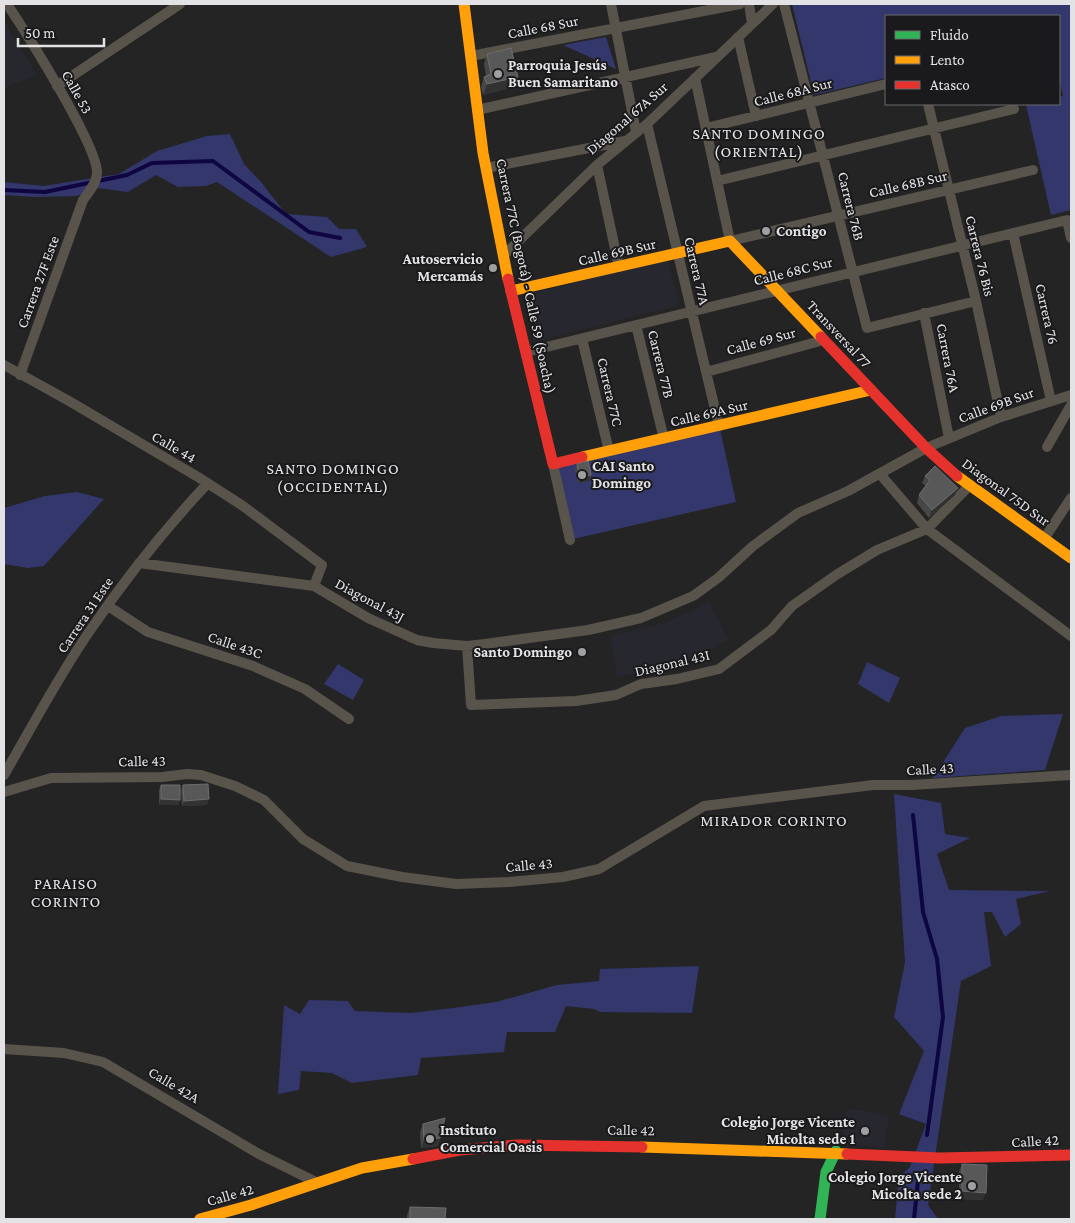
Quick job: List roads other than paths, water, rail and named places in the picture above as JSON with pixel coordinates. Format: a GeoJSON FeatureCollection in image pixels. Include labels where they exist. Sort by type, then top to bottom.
{"type":"FeatureCollection","features":[{"type":"Feature","properties":{"kind":"street","name":"Calle 53"},"geometry":{"type":"LineString","coordinates":[[6,4],[30,39],[92,149],[98,173]]}},
{"type":"Feature","properties":{"kind":"street"},"geometry":{"type":"LineString","coordinates":[[56,86],[180,4]]}},
{"type":"Feature","properties":{"kind":"street","name":"Carrera 77C (Bogotá) - Calle 59 (Soacha)"},"geometry":{"type":"LineString","coordinates":[[464,4],[477,110],[503,256],[553,464]]}},
{"type":"Feature","properties":{"kind":"street"},"geometry":{"type":"LineString","coordinates":[[611,4],[636,132]]}},
{"type":"Feature","properties":{"kind":"street","name":"Calle 68 Sur"},"geometry":{"type":"LineString","coordinates":[[470,56],[740,4]]}},
{"type":"Feature","properties":{"kind":"street"},"geometry":{"type":"LineString","coordinates":[[749,4],[752,23]]}},
{"type":"Feature","properties":{"kind":"street","name":"Diagonal 67A Sur"},"geometry":{"type":"LineString","coordinates":[[503,256],[597,165],[647,124],[773,4]]}},
{"type":"Feature","properties":{"kind":"street","name":"Carrera 76B"},"geometry":{"type":"LineString","coordinates":[[784,4],[867,328],[924,313]]}},
{"type":"Feature","properties":{"kind":"street"},"geometry":{"type":"LineString","coordinates":[[738,37],[756,116]]}},
{"type":"Feature","properties":{"kind":"street"},"geometry":{"type":"LineString","coordinates":[[477,110],[716,57]]}},
{"type":"Feature","properties":{"kind":"street"},"geometry":{"type":"LineString","coordinates":[[695,78],[730,241]]}},
{"type":"Feature","properties":{"kind":"street","name":"Calle 68A Sur"},"geometry":{"type":"LineString","coordinates":[[706,128],[885,84]]}},
{"type":"Feature","properties":{"kind":"street","name":"Carrera 76 Bis"},"geometry":{"type":"LineString","coordinates":[[928,105],[976,301],[1001,417]]}},
{"type":"Feature","properties":{"kind":"street"},"geometry":{"type":"LineString","coordinates":[[717,181],[1014,109]]}},
{"type":"Feature","properties":{"kind":"street","name":"Carrera 77A"},"geometry":{"type":"LineString","coordinates":[[647,124],[719,426]]}},
{"type":"Feature","properties":{"kind":"street"},"geometry":{"type":"LineString","coordinates":[[486,168],[626,141]]}},
{"type":"Feature","properties":{"kind":"street"},"geometry":{"type":"LineString","coordinates":[[597,165],[619,267]]}},
{"type":"Feature","properties":{"kind":"street","name":"Calle 68B Sur"},"geometry":{"type":"LineString","coordinates":[[730,241],[1033,170]]}},
{"type":"Feature","properties":{"kind":"street","name":"Carrera 27F Este"},"geometry":{"type":"LineString","coordinates":[[20,375],[83,200],[93,186],[98,173]]}},
{"type":"Feature","properties":{"kind":"street","name":"Calle 68C Sur"},"geometry":{"type":"LineString","coordinates":[[526,352],[1067,220],[1071,238]]}},
{"type":"Feature","properties":{"kind":"street","name":"Carrera 76"},"geometry":{"type":"LineString","coordinates":[[1013,233],[1051,401]]}},
{"type":"Feature","properties":{"kind":"street","name":"Calle 69B Sur"},"geometry":{"type":"LineString","coordinates":[[511,291],[730,241]]}},
{"type":"Feature","properties":{"kind":"street","name":"Transversal 77"},"geometry":{"type":"LineString","coordinates":[[730,241],[926,448]]}},
{"type":"Feature","properties":{"kind":"street"},"geometry":{"type":"LineString","coordinates":[[924,313],[976,301]]}},
{"type":"Feature","properties":{"kind":"street","name":"Carrera 76A"},"geometry":{"type":"LineString","coordinates":[[924,313],[949,438]]}},
{"type":"Feature","properties":{"kind":"street","name":"Carrera 77B"},"geometry":{"type":"LineString","coordinates":[[636,325],[664,439]]}},
{"type":"Feature","properties":{"kind":"street","name":"Carrera 77C"},"geometry":{"type":"LineString","coordinates":[[582,338],[609,452]]}},
{"type":"Feature","properties":{"kind":"street","name":"Calle 69 Sur"},"geometry":{"type":"LineString","coordinates":[[706,372],[824,340]]}},
{"type":"Feature","properties":{"kind":"street","name":"Calle 44"},"geometry":{"type":"LineString","coordinates":[[4,365],[69,400],[243,506],[322,564],[314,586]]}},
{"type":"Feature","properties":{"kind":"street","name":"Calle 69A Sur"},"geometry":{"type":"LineString","coordinates":[[553,464],[871,390]]}},
{"type":"Feature","properties":{"kind":"street","name":"Calle 69B Sur"},"geometry":{"type":"LineString","coordinates":[[588,630],[641,618],[693,596],[718,578],[752,546],[798,513],[880,474],[926,448],[1001,417],[1071,395]]}},
{"type":"Feature","properties":{"kind":"street"},"geometry":{"type":"LineString","coordinates":[[1047,446],[1071,405]]}},
{"type":"Feature","properties":{"kind":"street","name":"Diagonal 75D Sur"},"geometry":{"type":"LineString","coordinates":[[926,448],[969,486],[1071,558]]}},
{"type":"Feature","properties":{"kind":"street"},"geometry":{"type":"LineString","coordinates":[[553,464],[570,540]]}},
{"type":"Feature","properties":{"kind":"street"},"geometry":{"type":"LineString","coordinates":[[880,474],[927,529],[1071,636]]}},
{"type":"Feature","properties":{"kind":"street","name":"Carrera 31 Este"},"geometry":{"type":"LineString","coordinates":[[4,775],[89,632],[167,527],[208,484]]}},
{"type":"Feature","properties":{"kind":"street"},"geometry":{"type":"LineString","coordinates":[[927,529],[969,486]]}},
{"type":"Feature","properties":{"kind":"street"},"geometry":{"type":"LineString","coordinates":[[1044,538],[1071,498]]}},
{"type":"Feature","properties":{"kind":"street","name":"Diagonal 43I"},"geometry":{"type":"LineString","coordinates":[[467,646],[471,704],[576,701],[616,694],[641,684],[677,679],[719,669],[771,630],[792,606],[836,575],[877,550],[927,529]]}},
{"type":"Feature","properties":{"kind":"street","name":"Diagonal 43J"},"geometry":{"type":"LineString","coordinates":[[140,563],[314,586],[368,618],[417,640],[467,646],[526,640],[588,630]]}},
{"type":"Feature","properties":{"kind":"street","name":"Calle 43C"},"geometry":{"type":"LineString","coordinates":[[108,606],[148,632],[253,666],[304,689],[349,718]]}},
{"type":"Feature","properties":{"kind":"street","name":"Calle 43"},"geometry":{"type":"LineString","coordinates":[[4,792],[51,778],[201,775],[236,786],[264,800],[303,839],[347,866],[402,877],[456,884],[563,877],[599,869],[704,806],[873,785],[912,785],[1071,775]]}},
{"type":"Feature","properties":{"kind":"street","name":"Calle 42A"},"geometry":{"type":"LineString","coordinates":[[4,1049],[64,1053],[103,1062],[259,1154],[318,1183]]}},
{"type":"Feature","properties":{"kind":"street","name":"Calle 42"},"geometry":{"type":"LineString","coordinates":[[200,1219],[362,1168],[410,1158],[517,1145],[664,1146],[940,1158],[1071,1154]]}},
{"type":"Feature","properties":{"kind":"street"},"geometry":{"type":"LineString","coordinates":[[820,1219],[826,1172],[836,1152]]}},
{"type":"Feature","properties":{"kind":"waterway"},"geometry":{"type":"LineString","coordinates":[[4,190],[45,192],[127,175],[152,163],[213,161],[309,232],[340,238]]}},
{"type":"Feature","properties":{"kind":"waterway"},"geometry":{"type":"LineString","coordinates":[[913,815],[923,912],[937,959],[943,1017],[927,1135]]}},
{"type":"Feature","properties":{"kind":"waterway"},"geometry":{"type":"LineString","coordinates":[[914,1219],[918,1181]]}},
{"type":"Feature","properties":{"kind":"place","name":"Parroquia Jesús Buen Samaritano"},"geometry":{"type":"Point","coordinates":[498,74]}},
{"type":"Feature","properties":{"kind":"place","name":"Contigo"},"geometry":{"type":"Point","coordinates":[766,231]}},
{"type":"Feature","properties":{"kind":"place","name":"Autoservicio Mercamás"},"geometry":{"type":"Point","coordinates":[493,268]}},
{"type":"Feature","properties":{"kind":"place","name":"CAI Santo Domingo"},"geometry":{"type":"Point","coordinates":[582,475]}},
{"type":"Feature","properties":{"kind":"place","name":"Santo Domingo"},"geometry":{"type":"Point","coordinates":[582,652]}},
{"type":"Feature","properties":{"kind":"place","name":"Colegio Jorge Vicente Micolta sede 1"},"geometry":{"type":"Point","coordinates":[865,1131]}},
{"type":"Feature","properties":{"kind":"place","name":"Instituto Comercial Oasis"},"geometry":{"type":"Point","coordinates":[430,1139]}},
{"type":"Feature","properties":{"kind":"place","name":"Colegio Jorge Vicente Micolta sede 2"},"geometry":{"type":"Point","coordinates":[972,1186]}},
{"type":"Feature","properties":{"kind":"district","name":"SANTO DOMINGO (ORIENTAL)"},"geometry":{"type":"Point","coordinates":[759,142]}},
{"type":"Feature","properties":{"kind":"district","name":"SANTO DOMINGO (OCCIDENTAL)"},"geometry":{"type":"Point","coordinates":[333,477]}},
{"type":"Feature","properties":{"kind":"district","name":"MIRADOR CORINTO"},"geometry":{"type":"Point","coordinates":[774,820]}},
{"type":"Feature","properties":{"kind":"district","name":"PARAISO CORINTO"},"geometry":{"type":"Point","coordinates":[66,892]}}]}
